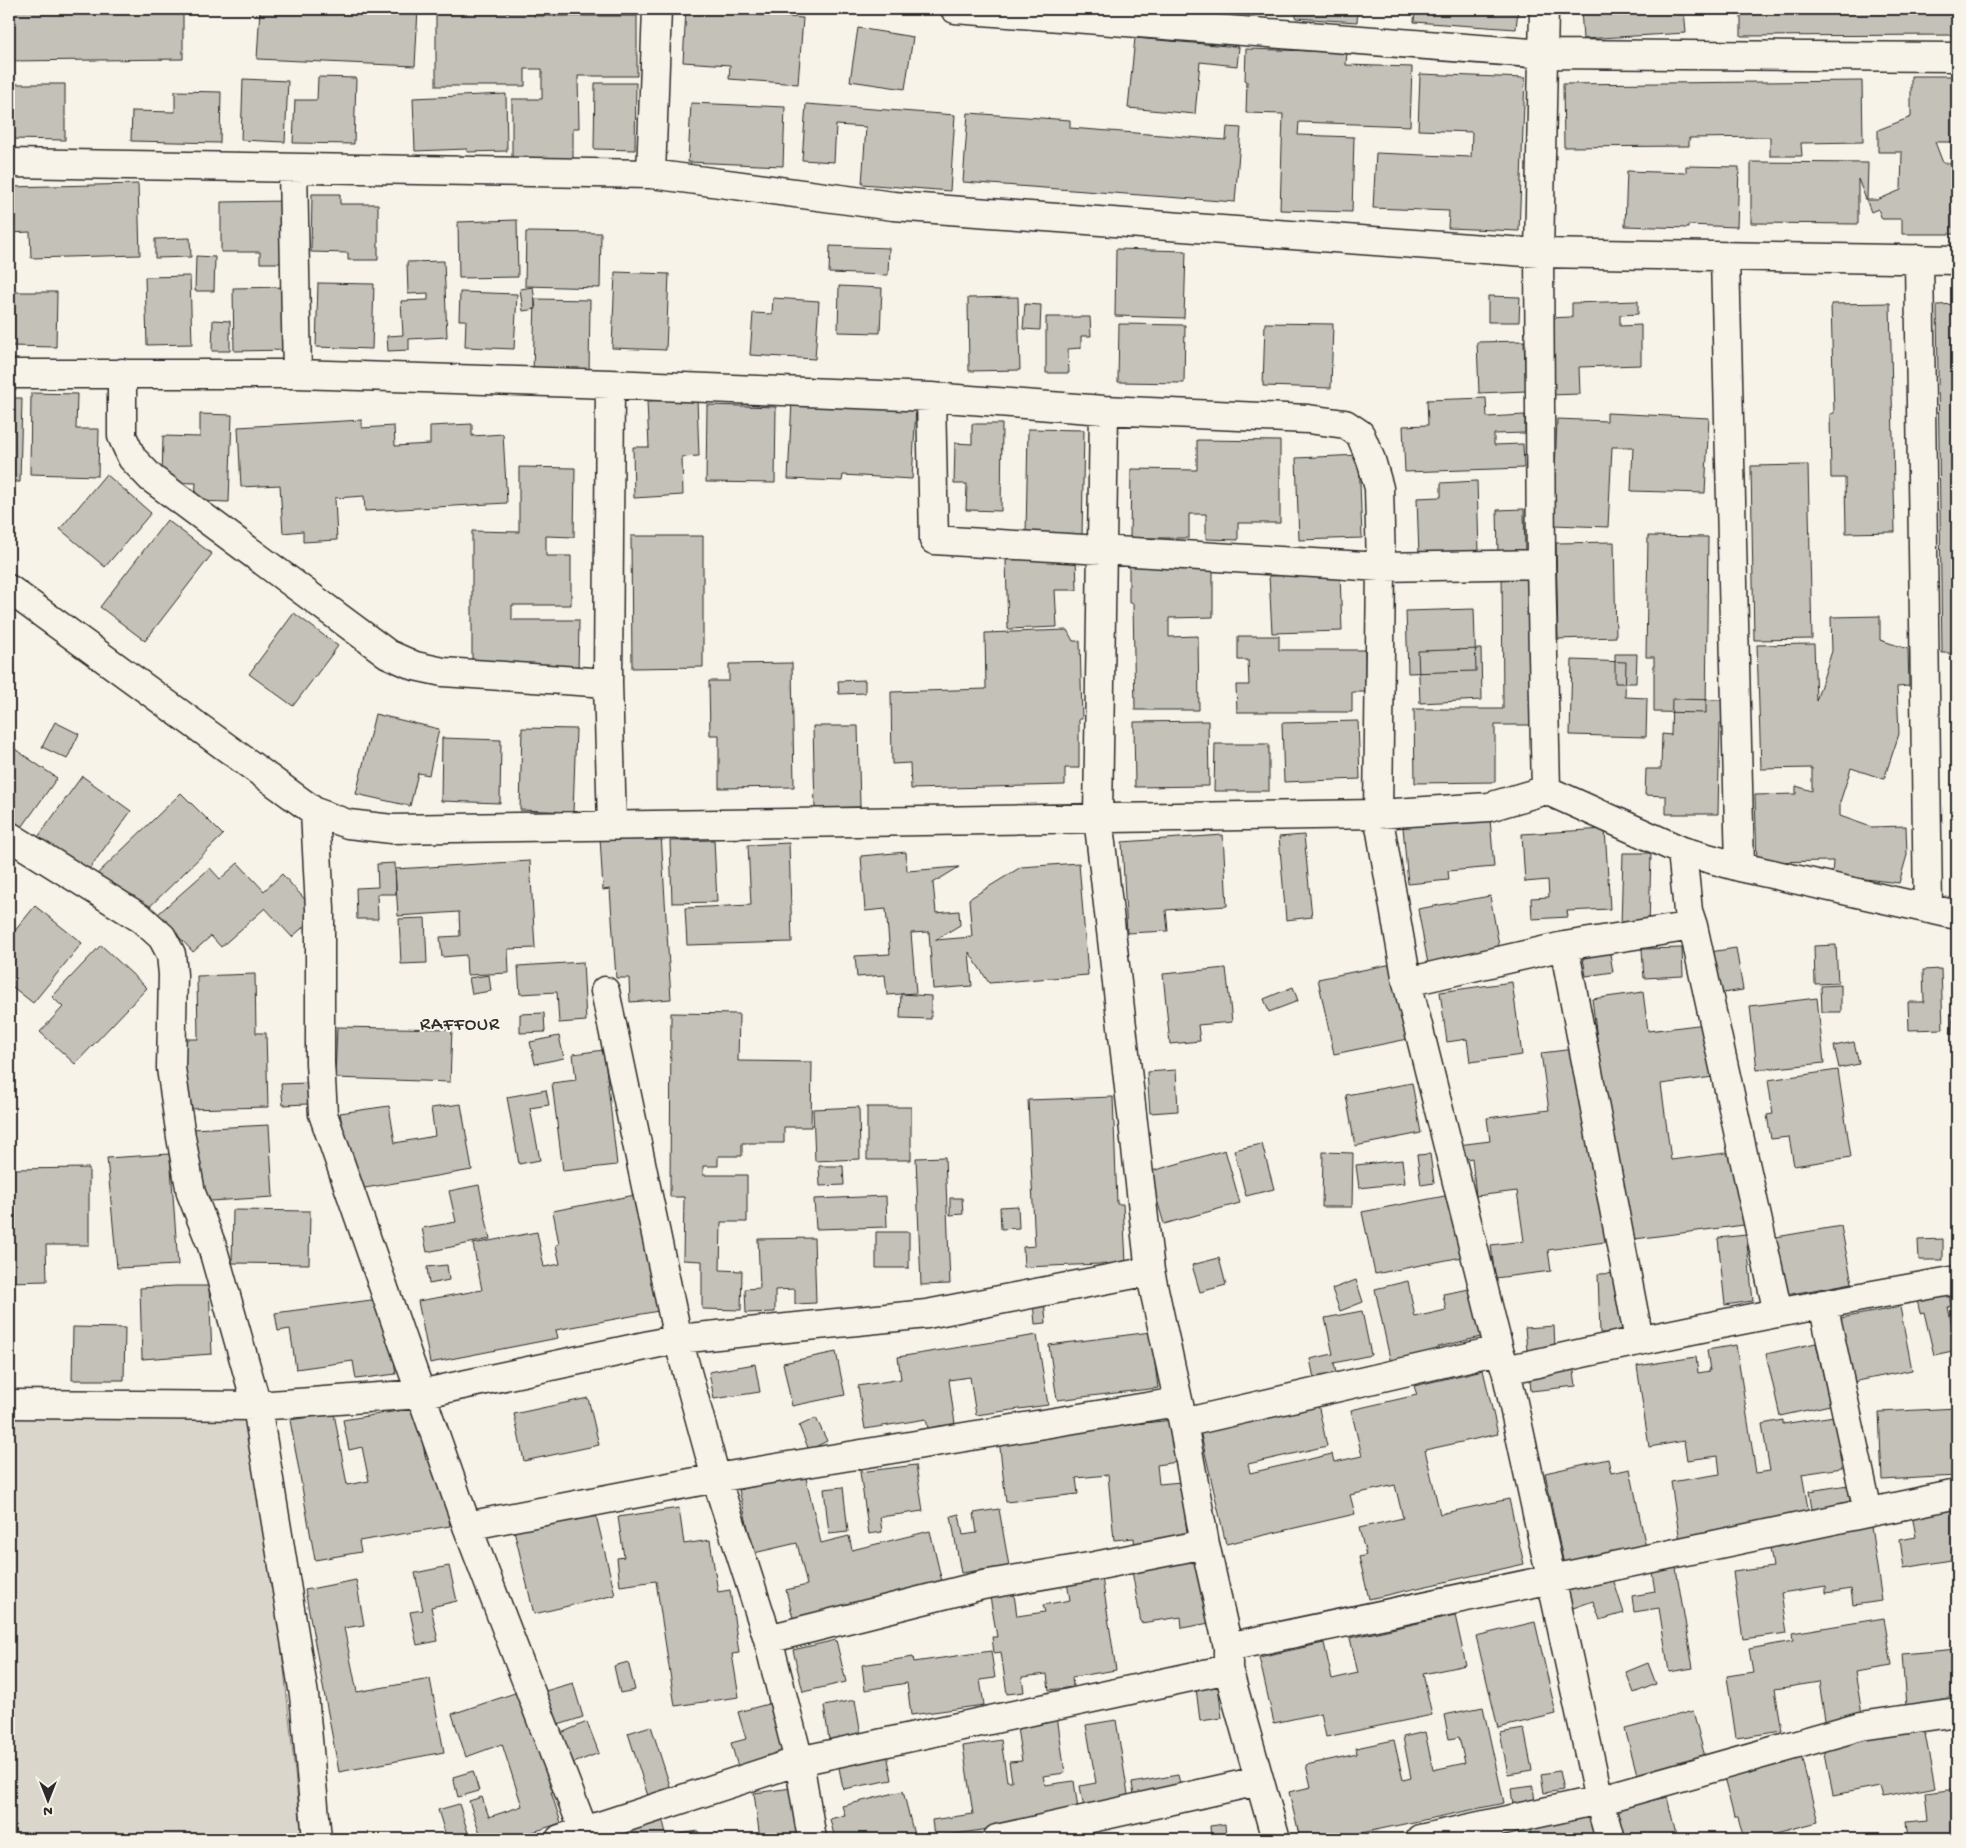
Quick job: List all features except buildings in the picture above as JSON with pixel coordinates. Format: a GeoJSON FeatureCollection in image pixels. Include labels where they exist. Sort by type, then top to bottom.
{"type":"FeatureCollection","features":[{"type":"Feature","properties":{"kind":"street"},"geometry":{"type":"LineString","coordinates":[[651,174],[658,9]]}},
{"type":"Feature","properties":{"kind":"street"},"geometry":{"type":"LineString","coordinates":[[955,9],[1544,54],[1957,57]]}},
{"type":"Feature","properties":{"kind":"street"},"geometry":{"type":"LineString","coordinates":[[1544,9],[1539,254],[1541,564],[1546,790]]}},
{"type":"Feature","properties":{"kind":"street"},"geometry":{"type":"LineString","coordinates":[[9,163],[651,174],[893,206],[1539,254],[1957,260]]}},
{"type":"Feature","properties":{"kind":"street"},"geometry":{"type":"LineString","coordinates":[[294,168],[297,374]]}},
{"type":"Feature","properties":{"kind":"street"},"geometry":{"type":"LineString","coordinates":[[1725,256],[1740,867]]}},
{"type":"Feature","properties":{"kind":"street"},"geometry":{"type":"LineString","coordinates":[[1919,259],[1928,909]]}},
{"type":"Feature","properties":{"kind":"street"},"geometry":{"type":"LineString","coordinates":[[122,373],[122,436],[132,458],[151,478],[388,654],[415,666],[443,672],[608,683]]}},
{"type":"Feature","properties":{"kind":"street"},"geometry":{"type":"LineString","coordinates":[[9,374],[297,374],[931,397],[1104,410],[1308,419],[1345,424],[1360,434],[1372,460],[1379,488],[1381,567],[1378,814],[1407,982],[1503,1360],[1599,1800],[1610,1839]]}},
{"type":"Feature","properties":{"kind":"street"},"geometry":{"type":"LineString","coordinates":[[610,384],[608,683],[612,825]]}},
{"type":"Feature","properties":{"kind":"street"},"geometry":{"type":"LineString","coordinates":[[931,397],[934,540],[1381,567],[1541,564]]}},
{"type":"Feature","properties":{"kind":"street"},"geometry":{"type":"LineString","coordinates":[[1104,410],[1098,818],[1150,1271],[1180,1412],[1228,1658],[1258,1781],[1276,1839]]}},
{"type":"Feature","properties":{"kind":"street"},"geometry":{"type":"LineString","coordinates":[[9,589],[315,812],[348,824],[392,829],[1378,814],[1489,807],[1546,790],[1682,851],[1740,867],[1957,915]]}},
{"type":"Feature","properties":{"kind":"street"},"geometry":{"type":"LineString","coordinates":[[315,812],[320,909],[320,1062],[323,1114],[577,1836],[799,1761],[1551,1578],[1957,1494]]}},
{"type":"Feature","properties":{"kind":"street"},"geometry":{"type":"LineString","coordinates":[[9,836],[142,920],[162,938],[171,954],[173,975],[171,1068],[191,1193],[212,1246],[257,1406],[304,1695],[317,1839]]}},
{"type":"Feature","properties":{"kind":"street"},"geometry":{"type":"LineString","coordinates":[[1682,851],[1688,911],[1778,1313]]}},
{"type":"Feature","properties":{"kind":"street"},"geometry":{"type":"LineString","coordinates":[[1407,982],[1564,946],[1692,926]]}},
{"type":"Feature","properties":{"kind":"street"},"geometry":{"type":"LineString","coordinates":[[1564,946],[1639,1340]]}},
{"type":"Feature","properties":{"kind":"street"},"geometry":{"type":"LineString","coordinates":[[605,991],[678,1339],[716,1478],[768,1639],[799,1761],[812,1839]]}},
{"type":"Feature","properties":{"kind":"street"},"geometry":{"type":"LineString","coordinates":[[9,1404],[257,1406],[420,1394],[678,1339],[927,1314],[1150,1271]]}},
{"type":"Feature","properties":{"kind":"street"},"geometry":{"type":"LineString","coordinates":[[467,1526],[716,1478],[1180,1412],[1639,1340],[1957,1280]]}},
{"type":"Feature","properties":{"kind":"street"},"geometry":{"type":"LineString","coordinates":[[1823,1304],[1868,1512]]}},
{"type":"Feature","properties":{"kind":"street"},"geometry":{"type":"LineString","coordinates":[[768,1639],[983,1584],[1095,1566],[1205,1544]]}},
{"type":"Feature","properties":{"kind":"street"},"geometry":{"type":"LineString","coordinates":[[1420,1839],[1599,1800],[1861,1726],[1957,1712]]}},
{"type":"Feature","properties":{"kind":"street"},"geometry":{"type":"LineString","coordinates":[[998,1839],[1258,1781]]}},
{"type":"Feature","properties":{"kind":"shaded area"},"geometry":{"type":"Polygon","coordinates":[[[257,1415],[302,1839],[9,1839],[9,1417],[257,1415]]]}},
{"type":"Feature","properties":{"kind":"district","name":"RAFFOUR"},"geometry":{"type":"Point","coordinates":[460,1025]}}]}
